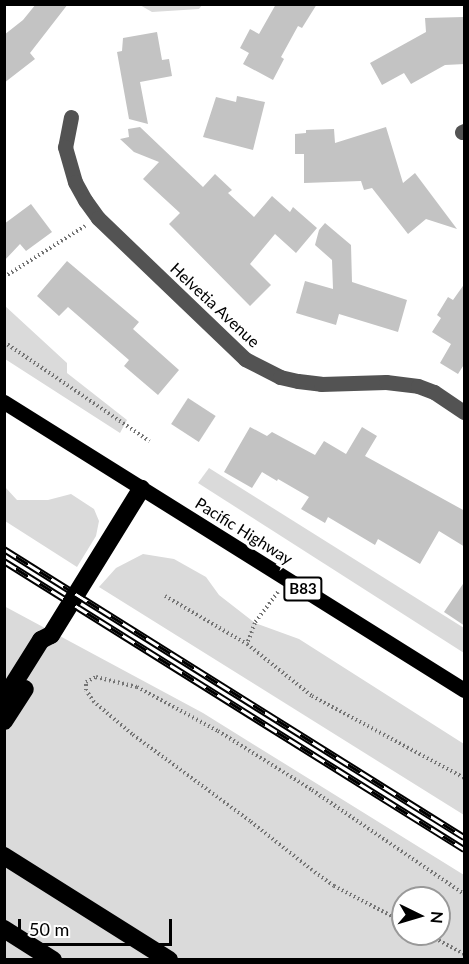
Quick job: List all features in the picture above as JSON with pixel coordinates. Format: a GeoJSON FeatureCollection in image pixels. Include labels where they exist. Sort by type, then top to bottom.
{"type":"FeatureCollection","features":[{"type":"Feature","properties":{"kind":"highway"},"geometry":{"type":"LineString","coordinates":[[4,699],[12,678],[41,640],[51,635],[141,489]]}},
{"type":"Feature","properties":{"kind":"highway"},"geometry":{"type":"LineString","coordinates":[[4,721],[52,646],[51,635]]}},
{"type":"Feature","properties":{"kind":"highway"},"geometry":{"type":"LineString","coordinates":[[4,856],[169,960]]}},
{"type":"Feature","properties":{"kind":"highway"},"geometry":{"type":"LineString","coordinates":[[4,929],[54,960]]}},
{"type":"Feature","properties":{"kind":"main road","name":"Pacific Highway"},"geometry":{"type":"LineString","coordinates":[[4,402],[465,690]]}},
{"type":"Feature","properties":{"kind":"street","name":"Helvetia Avenue"},"geometry":{"type":"LineString","coordinates":[[70,117],[65,147],[69,163],[75,182],[98,218],[245,359],[280,377],[321,384],[403,383],[434,392],[465,412]]}},
{"type":"Feature","properties":{"kind":"path"},"geometry":{"type":"LineString","coordinates":[[4,277],[98,218]]}},
{"type":"Feature","properties":{"kind":"path"},"geometry":{"type":"LineString","coordinates":[[4,342],[149,441]]}},
{"type":"Feature","properties":{"kind":"path"},"geometry":{"type":"LineString","coordinates":[[247,644],[255,623],[287,579]]}},
{"type":"Feature","properties":{"kind":"path"},"geometry":{"type":"LineString","coordinates":[[165,596],[247,644],[312,696],[465,778]]}},
{"type":"Feature","properties":{"kind":"path"},"geometry":{"type":"LineString","coordinates":[[391,916],[334,886],[312,870],[94,702],[86,690],[86,682],[96,678],[138,687],[218,731],[312,790],[465,894]]}},
{"type":"Feature","properties":{"kind":"path"},"geometry":{"type":"LineString","coordinates":[[450,946],[465,954]]}},
{"type":"Feature","properties":{"kind":"shaded area"},"geometry":{"type":"Polygon","coordinates":[[[140,5],[202,5],[199,9],[152,12],[140,5]]]}},
{"type":"Feature","properties":{"kind":"shaded area"},"geometry":{"type":"Polygon","coordinates":[[[4,305],[67,363],[67,373],[127,420],[120,433],[5,359],[4,305]]]}},
{"type":"Feature","properties":{"kind":"shaded area"},"geometry":{"type":"Polygon","coordinates":[[[209,468],[464,628],[464,653],[198,483],[209,468]]]}},
{"type":"Feature","properties":{"kind":"shaded area"},"geometry":{"type":"Polygon","coordinates":[[[5,487],[17,500],[48,500],[71,494],[94,509],[99,521],[96,536],[77,567],[5,521],[5,487]]]}},
{"type":"Feature","properties":{"kind":"shaded area"},"geometry":{"type":"Polygon","coordinates":[[[143,554],[174,559],[206,577],[219,595],[255,623],[299,639],[464,744],[464,815],[99,587],[116,568],[143,554]]]}},
{"type":"Feature","properties":{"kind":"shaded area"},"geometry":{"type":"Polygon","coordinates":[[[4,606],[203,713],[464,875],[464,959],[5,959],[4,606]]]}},
{"type":"Feature","properties":{"kind":"building"},"geometry":{"type":"Polygon","coordinates":[[[36,4],[68,4],[30,53],[35,59],[4,83],[4,35],[23,20],[36,4]]]}},
{"type":"Feature","properties":{"kind":"building"},"geometry":{"type":"Polygon","coordinates":[[[276,4],[317,4],[302,28],[298,26],[281,57],[284,59],[273,80],[243,64],[249,53],[240,48],[250,29],[259,34],[276,4]]]}},
{"type":"Feature","properties":{"kind":"building"},"geometry":{"type":"Polygon","coordinates":[[[464,17],[465,64],[445,65],[411,84],[404,73],[382,85],[370,63],[426,32],[425,18],[464,17]]]}},
{"type":"Feature","properties":{"kind":"building"},"geometry":{"type":"Polygon","coordinates":[[[157,32],[162,60],[169,59],[172,76],[140,82],[148,124],[129,119],[117,52],[122,51],[123,38],[157,32]]]}},
{"type":"Feature","properties":{"kind":"building"},"geometry":{"type":"Polygon","coordinates":[[[237,96],[265,102],[253,150],[203,137],[216,97],[236,102],[237,96]]]}},
{"type":"Feature","properties":{"kind":"building"},"geometry":{"type":"Polygon","coordinates":[[[140,127],[203,187],[215,174],[232,190],[228,193],[254,217],[272,196],[290,212],[293,207],[317,228],[296,253],[275,234],[250,264],[271,285],[250,306],[169,224],[180,213],[143,179],[159,162],[134,152],[120,139],[129,137],[128,129],[140,127]]]}},
{"type":"Feature","properties":{"kind":"building"},"geometry":{"type":"Polygon","coordinates":[[[386,127],[403,183],[415,173],[457,229],[426,219],[408,234],[372,188],[364,190],[361,181],[304,183],[304,154],[295,154],[295,134],[306,133],[306,130],[334,129],[335,143],[386,127]]]}},
{"type":"Feature","properties":{"kind":"building"},"geometry":{"type":"Polygon","coordinates":[[[31,204],[52,232],[26,251],[20,244],[4,261],[4,224],[31,204]]]}},
{"type":"Feature","properties":{"kind":"building"},"geometry":{"type":"Polygon","coordinates":[[[325,223],[351,245],[352,282],[407,300],[398,332],[339,314],[336,325],[296,313],[305,281],[333,289],[332,260],[315,245],[319,230],[325,223]]]}},
{"type":"Feature","properties":{"kind":"building"},"geometry":{"type":"Polygon","coordinates":[[[67,261],[139,322],[133,329],[179,370],[158,395],[124,366],[129,360],[68,307],[59,316],[37,296],[67,261]]]}},
{"type":"Feature","properties":{"kind":"building"},"geometry":{"type":"Polygon","coordinates":[[[465,283],[465,363],[458,374],[440,363],[451,344],[432,332],[441,318],[437,315],[448,297],[453,300],[465,283]]]}},
{"type":"Feature","properties":{"kind":"building"},"geometry":{"type":"Polygon","coordinates":[[[188,398],[216,416],[199,442],[171,424],[188,398]]]}},
{"type":"Feature","properties":{"kind":"building"},"geometry":{"type":"Polygon","coordinates":[[[250,427],[267,436],[272,432],[315,455],[324,441],[346,454],[362,427],[377,436],[365,456],[465,511],[465,547],[439,531],[420,564],[378,539],[375,545],[328,517],[325,523],[301,509],[309,497],[278,479],[277,481],[262,472],[252,488],[224,472],[250,427]]]}},
{"type":"Feature","properties":{"kind":"building"},"geometry":{"type":"Polygon","coordinates":[[[465,581],[465,626],[444,612],[465,581]]]}},
{"type":"Feature","properties":{"kind":"railway"},"geometry":{"type":"LineString","coordinates":[[4,549],[464,837]]}},
{"type":"Feature","properties":{"kind":"railway"},"geometry":{"type":"LineString","coordinates":[[4,561],[464,849]]}}]}
